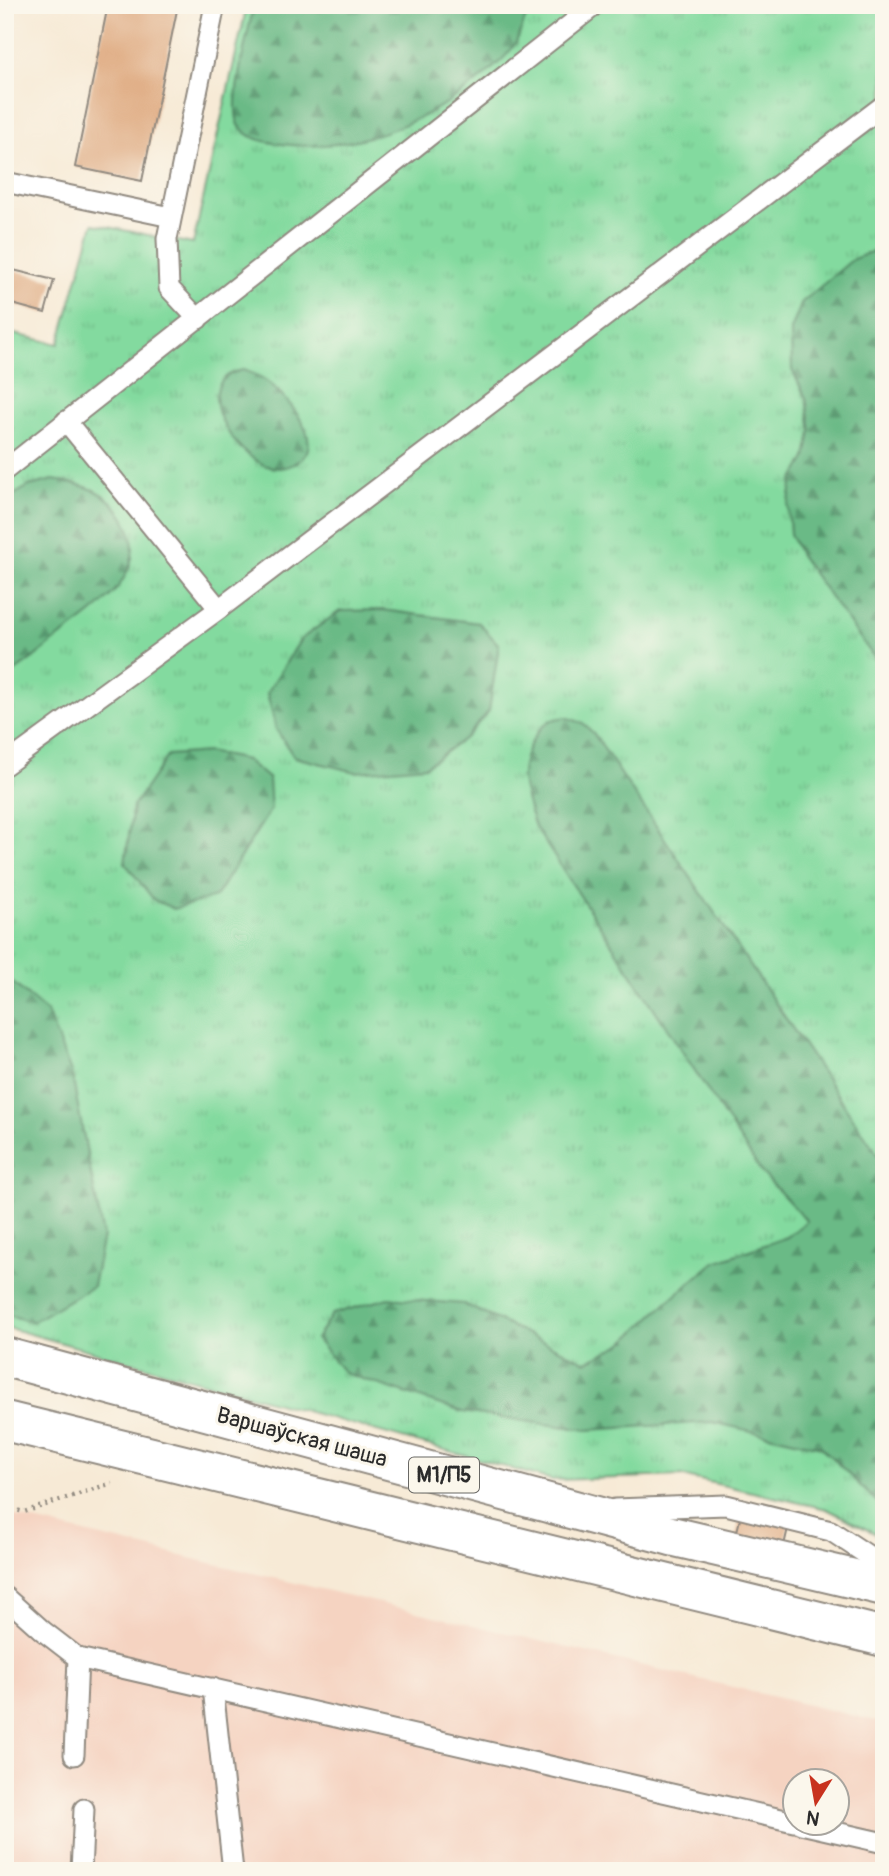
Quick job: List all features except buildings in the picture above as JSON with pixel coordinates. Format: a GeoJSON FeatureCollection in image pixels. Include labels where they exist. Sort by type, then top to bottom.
{"type":"FeatureCollection","features":[{"type":"Feature","properties":{"kind":"highway","name":"Варшаўская шаша"},"geometry":{"type":"LineString","coordinates":[[5,1357],[574,1510],[884,1587]]}},
{"type":"Feature","properties":{"kind":"highway"},"geometry":{"type":"LineString","coordinates":[[87,1442],[104,1384]]}},
{"type":"Feature","properties":{"kind":"highway","name":"М1/П5"},"geometry":{"type":"LineString","coordinates":[[5,1422],[884,1637]]}},
{"type":"Feature","properties":{"kind":"lane"},"geometry":{"type":"LineString","coordinates":[[198,319],[169,288],[167,239],[215,5]]}},
{"type":"Feature","properties":{"kind":"lane"},"geometry":{"type":"LineString","coordinates":[[5,470],[590,9]]}},
{"type":"Feature","properties":{"kind":"lane"},"geometry":{"type":"LineString","coordinates":[[5,765],[219,609],[884,105]]}},
{"type":"Feature","properties":{"kind":"lane"},"geometry":{"type":"LineString","coordinates":[[5,182],[171,217]]}},
{"type":"Feature","properties":{"kind":"lane"},"geometry":{"type":"LineString","coordinates":[[66,421],[219,609]]}},
{"type":"Feature","properties":{"kind":"lane"},"geometry":{"type":"LineString","coordinates":[[574,1510],[726,1505],[831,1531],[884,1566]]}},
{"type":"Feature","properties":{"kind":"lane"},"geometry":{"type":"LineString","coordinates":[[5,1597],[43,1632],[78,1658],[780,1819]]}},
{"type":"Feature","properties":{"kind":"lane"},"geometry":{"type":"LineString","coordinates":[[74,1755],[78,1658]]}},
{"type":"Feature","properties":{"kind":"lane"},"geometry":{"type":"LineString","coordinates":[[213,1688],[233,1871]]}},
{"type":"Feature","properties":{"kind":"lane"},"geometry":{"type":"LineString","coordinates":[[81,1871],[84,1809]]}},
{"type":"Feature","properties":{"kind":"lane"},"geometry":{"type":"LineString","coordinates":[[850,1835],[884,1843]]}},
{"type":"Feature","properties":{"kind":"path"},"geometry":{"type":"LineString","coordinates":[[5,1507],[24,1512],[112,1483]]}},
{"type":"Feature","properties":{"kind":"shaded area"},"geometry":{"type":"Polygon","coordinates":[[[5,1514],[884,1723],[884,1871],[5,1871],[5,1514]]]}},
{"type":"Feature","properties":{"kind":"green space"},"geometry":{"type":"Polygon","coordinates":[[[247,5],[884,5],[884,1538],[827,1509],[682,1476],[552,1480],[5,1327],[5,332],[59,344],[93,224],[193,244],[247,5]]]}},
{"type":"Feature","properties":{"kind":"green space"},"geometry":{"type":"Polygon","coordinates":[[[254,5],[533,5],[508,53],[497,65],[448,102],[395,128],[367,137],[310,146],[263,141],[247,134],[239,125],[236,115],[238,85],[254,5]]]}},
{"type":"Feature","properties":{"kind":"green space"},"geometry":{"type":"Polygon","coordinates":[[[884,247],[884,671],[800,555],[790,534],[788,506],[793,480],[806,458],[811,431],[806,398],[792,370],[791,330],[802,302],[853,259],[884,247]]]}},
{"type":"Feature","properties":{"kind":"green space"},"geometry":{"type":"Polygon","coordinates":[[[243,370],[262,378],[275,388],[305,428],[308,449],[293,465],[280,468],[265,465],[249,456],[224,424],[217,407],[217,390],[225,377],[243,370]]]}},
{"type":"Feature","properties":{"kind":"green space"},"geometry":{"type":"Polygon","coordinates":[[[53,480],[94,490],[118,508],[132,538],[132,556],[127,573],[117,589],[103,603],[5,677],[5,500],[29,486],[53,480]]]}},
{"type":"Feature","properties":{"kind":"green space"},"geometry":{"type":"Polygon","coordinates":[[[383,610],[479,623],[499,645],[489,711],[465,738],[426,766],[356,772],[294,757],[276,729],[267,693],[301,639],[340,611],[383,610]]]}},
{"type":"Feature","properties":{"kind":"green space"},"geometry":{"type":"Polygon","coordinates":[[[565,717],[583,723],[594,734],[884,1164],[884,1505],[878,1503],[821,1447],[712,1422],[587,1430],[462,1412],[344,1373],[316,1339],[332,1314],[388,1298],[464,1304],[586,1362],[622,1344],[715,1262],[787,1237],[807,1221],[762,1173],[535,827],[523,785],[524,764],[533,739],[543,726],[551,720],[565,717]]]}},
{"type":"Feature","properties":{"kind":"green space"},"geometry":{"type":"Polygon","coordinates":[[[208,752],[246,760],[269,779],[271,809],[215,897],[174,909],[154,900],[125,863],[133,806],[168,755],[208,752]]]}},
{"type":"Feature","properties":{"kind":"green space"},"geometry":{"type":"Polygon","coordinates":[[[5,976],[47,1012],[72,1075],[103,1236],[93,1286],[32,1322],[5,1314],[5,976]]]}}]}
